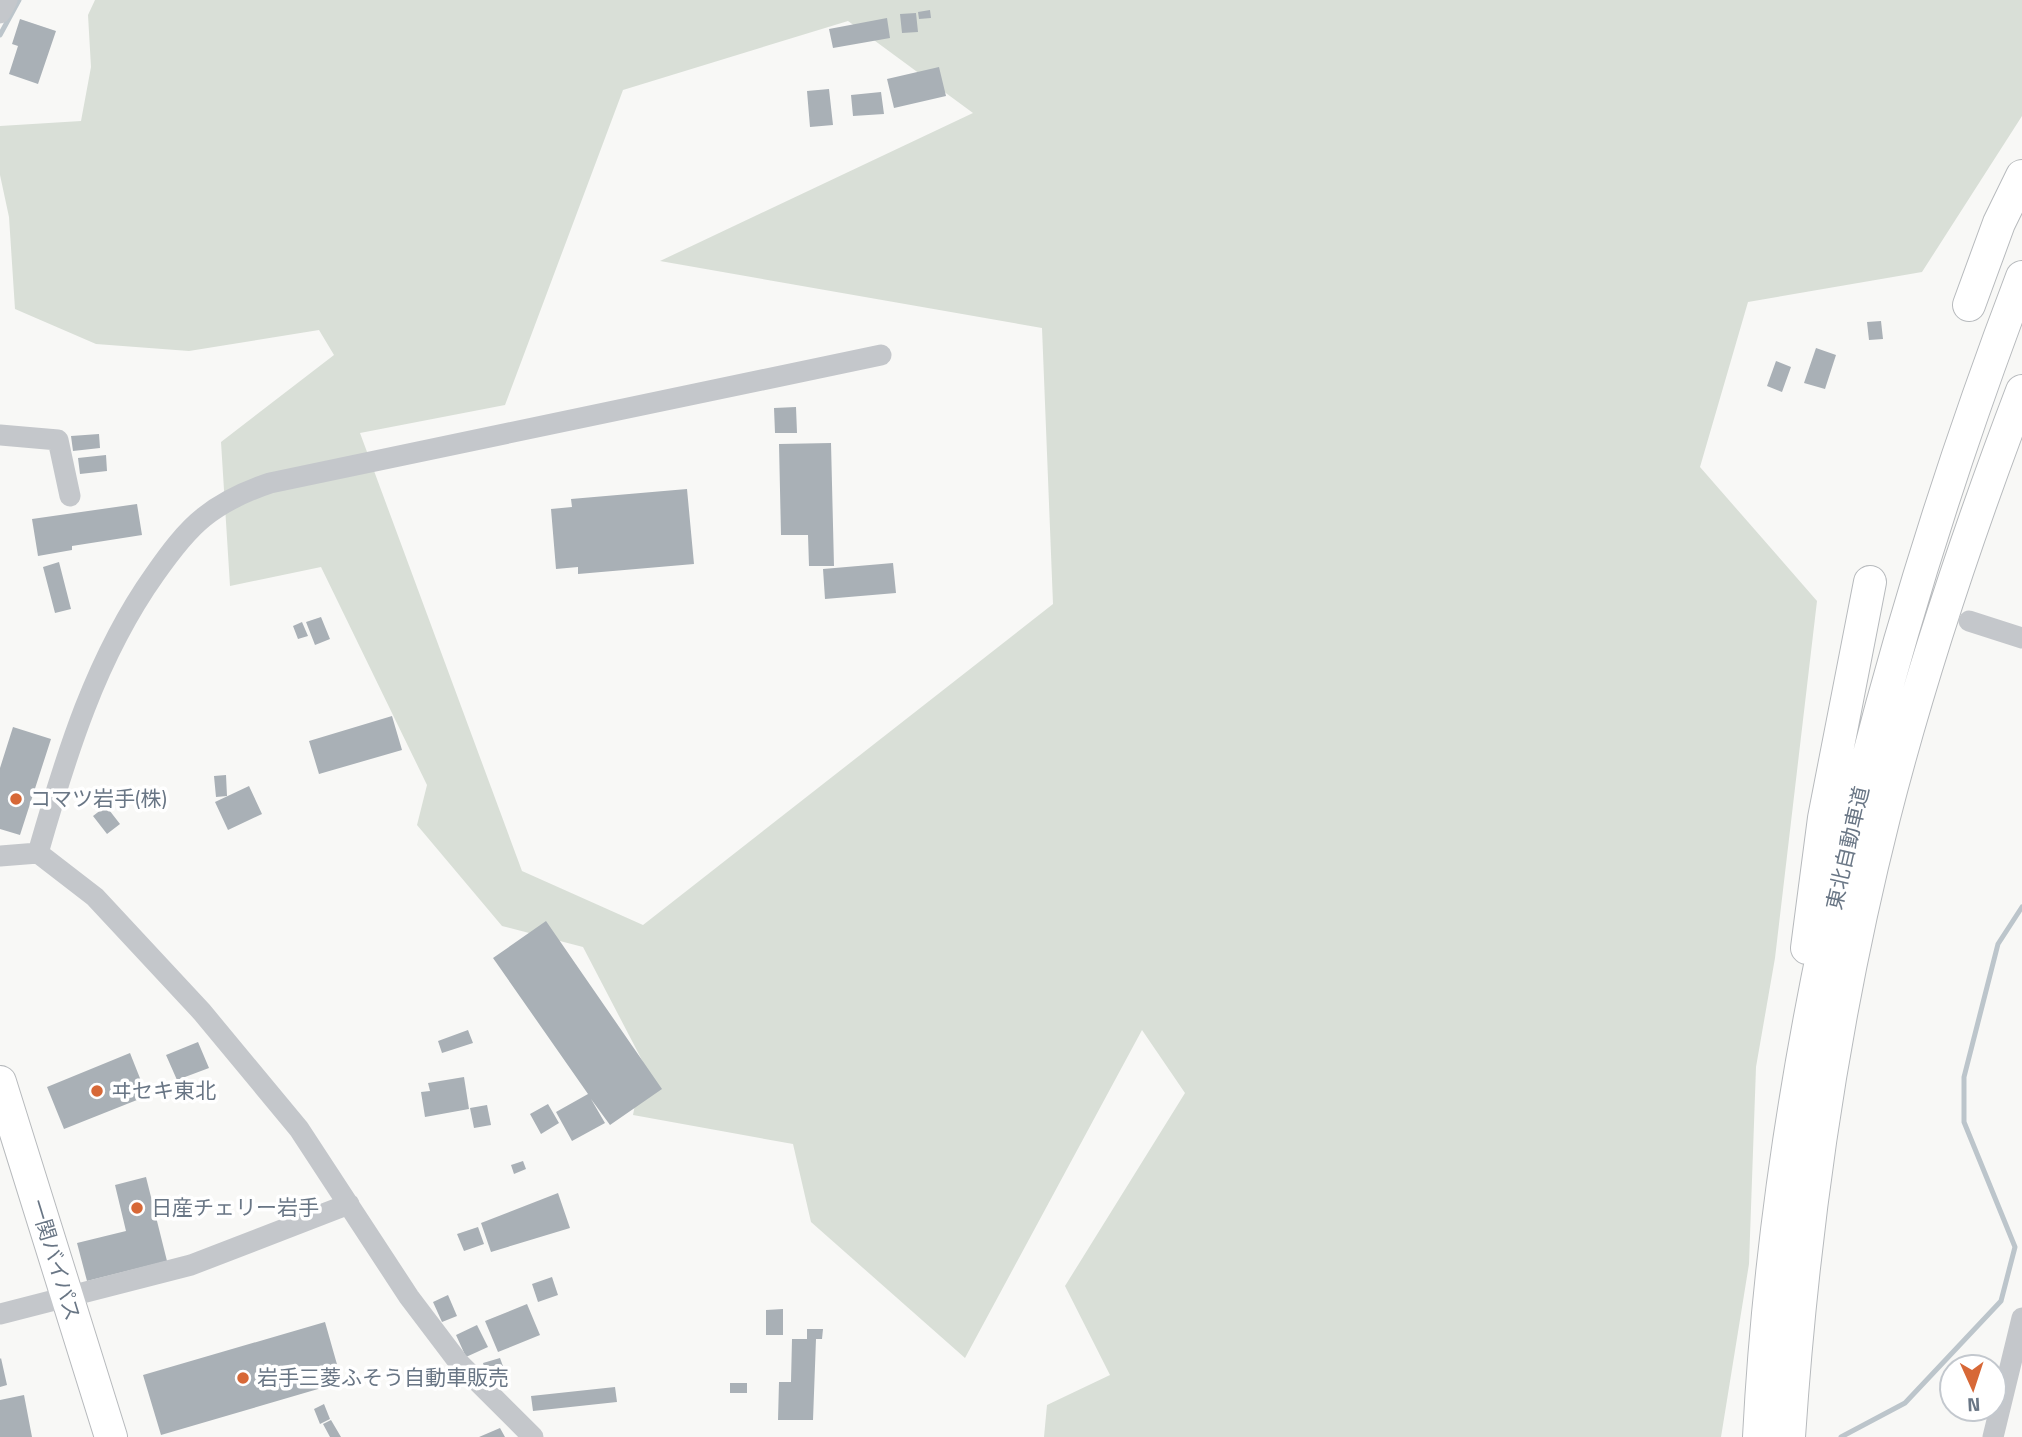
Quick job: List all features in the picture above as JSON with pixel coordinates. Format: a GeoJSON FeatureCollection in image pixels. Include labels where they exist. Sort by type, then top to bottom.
{"type":"FeatureCollection","features":[{"type":"Feature","properties":{"kind":"highway"},"geometry":{"type":"LineString","coordinates":[[1969,305],[1999,223],[2022,176]]}},
{"type":"Feature","properties":{"kind":"highway","name":"東北自動車道"},"geometry":{"type":"LineString","coordinates":[[1790,1437],[1789,1151],[1815,1000],[1854,817],[1898,646],[1942,498],[2022,277]]}},
{"type":"Feature","properties":{"kind":"highway","name":"東北自動車道"},"geometry":{"type":"LineString","coordinates":[[1759,1437],[1791,1255],[1820,1150],[1844,1004],[1884,818],[1929,658],[1978,508],[2022,391]]}},
{"type":"Feature","properties":{"kind":"highway"},"geometry":{"type":"LineString","coordinates":[[1789,1151],[1800,998],[1824,818],[1870,582]]}},
{"type":"Feature","properties":{"kind":"highway","name":"一関バイパス"},"geometry":{"type":"LineString","coordinates":[[0,1082],[111,1437]]}},
{"type":"Feature","properties":{"kind":"street"},"geometry":{"type":"LineString","coordinates":[[0,13],[7,0]]}},
{"type":"Feature","properties":{"kind":"street"},"geometry":{"type":"LineString","coordinates":[[38,853],[75,736],[126,615],[173,548],[203,517],[237,494],[284,480],[881,355]]}},
{"type":"Feature","properties":{"kind":"street"},"geometry":{"type":"LineString","coordinates":[[0,435],[58,440],[70,496]]}},
{"type":"Feature","properties":{"kind":"street"},"geometry":{"type":"LineString","coordinates":[[1969,621],[2022,638]]}},
{"type":"Feature","properties":{"kind":"street"},"geometry":{"type":"LineString","coordinates":[[0,856],[38,853],[95,897],[202,1012],[299,1129],[409,1297],[459,1363],[523,1436]]}},
{"type":"Feature","properties":{"kind":"street"},"geometry":{"type":"LineString","coordinates":[[0,1314],[191,1265],[349,1203]]}},
{"type":"Feature","properties":{"kind":"street"},"geometry":{"type":"LineString","coordinates":[[1993,1437],[2022,1318]]}},
{"type":"Feature","properties":{"kind":"shaded area"},"geometry":{"type":"Polygon","coordinates":[[[95,0],[2022,0],[2022,116],[1922,272],[1748,302],[1700,467],[1817,601],[1775,958],[1756,1067],[1749,1264],[1721,1437],[1044,1437],[1047,1405],[1110,1375],[1065,1286],[1185,1093],[1142,1030],[965,1358],[811,1222],[793,1144],[633,1115],[643,1062],[583,947],[502,926],[417,825],[427,785],[321,567],[230,586],[221,442],[334,355],[319,330],[189,351],[96,344],[15,309],[9,217],[0,175],[0,126],[81,121],[91,67],[88,15],[95,0]],[[848,21],[623,90],[505,405],[360,433],[522,871],[643,925],[1053,604],[1042,328],[660,261],[973,113],[848,21]]]}},
{"type":"Feature","properties":{"kind":"building"},"geometry":{"type":"Polygon","coordinates":[[[930,10],[931,18],[919,19],[918,12],[930,10]]]}},
{"type":"Feature","properties":{"kind":"building"},"geometry":{"type":"Polygon","coordinates":[[[916,13],[918,32],[902,33],[900,14],[916,13]]]}},
{"type":"Feature","properties":{"kind":"building"},"geometry":{"type":"Polygon","coordinates":[[[887,18],[890,38],[833,48],[829,29],[887,18]]]}},
{"type":"Feature","properties":{"kind":"building"},"geometry":{"type":"Polygon","coordinates":[[[20,19],[56,31],[38,84],[9,74],[18,46],[12,44],[20,19]]]}},
{"type":"Feature","properties":{"kind":"building"},"geometry":{"type":"Polygon","coordinates":[[[939,67],[946,96],[894,108],[887,79],[939,67]]]}},
{"type":"Feature","properties":{"kind":"building"},"geometry":{"type":"Polygon","coordinates":[[[829,89],[833,125],[810,127],[807,91],[829,89]]]}},
{"type":"Feature","properties":{"kind":"building"},"geometry":{"type":"Polygon","coordinates":[[[881,92],[884,114],[853,116],[851,95],[881,92]]]}},
{"type":"Feature","properties":{"kind":"building"},"geometry":{"type":"Polygon","coordinates":[[[1881,321],[1883,339],[1869,340],[1867,322],[1881,321]]]}},
{"type":"Feature","properties":{"kind":"building"},"geometry":{"type":"Polygon","coordinates":[[[1816,348],[1836,355],[1825,389],[1804,383],[1816,348]]]}},
{"type":"Feature","properties":{"kind":"building"},"geometry":{"type":"Polygon","coordinates":[[[1776,361],[1791,367],[1782,392],[1767,386],[1776,361]]]}},
{"type":"Feature","properties":{"kind":"building"},"geometry":{"type":"Polygon","coordinates":[[[796,407],[797,433],[775,433],[774,408],[796,407]]]}},
{"type":"Feature","properties":{"kind":"building"},"geometry":{"type":"Polygon","coordinates":[[[99,434],[100,448],[73,451],[71,436],[99,434]]]}},
{"type":"Feature","properties":{"kind":"building"},"geometry":{"type":"Polygon","coordinates":[[[831,443],[834,566],[809,566],[808,535],[781,535],[779,444],[831,443]]]}},
{"type":"Feature","properties":{"kind":"building"},"geometry":{"type":"Polygon","coordinates":[[[106,455],[107,471],[80,474],[78,458],[106,455]]]}},
{"type":"Feature","properties":{"kind":"building"},"geometry":{"type":"Polygon","coordinates":[[[687,489],[694,564],[578,574],[578,567],[556,569],[551,509],[572,507],[571,499],[687,489]]]}},
{"type":"Feature","properties":{"kind":"building"},"geometry":{"type":"Polygon","coordinates":[[[137,504],[142,535],[72,546],[72,550],[38,556],[32,519],[137,504]]]}},
{"type":"Feature","properties":{"kind":"building"},"geometry":{"type":"Polygon","coordinates":[[[59,562],[71,609],[55,613],[43,567],[59,562]]]}},
{"type":"Feature","properties":{"kind":"building"},"geometry":{"type":"Polygon","coordinates":[[[893,563],[896,593],[825,599],[823,569],[893,563]]]}},
{"type":"Feature","properties":{"kind":"building"},"geometry":{"type":"Polygon","coordinates":[[[321,617],[330,639],[315,645],[306,622],[321,617]]]}},
{"type":"Feature","properties":{"kind":"building"},"geometry":{"type":"Polygon","coordinates":[[[302,622],[308,636],[298,639],[293,626],[302,622]]]}},
{"type":"Feature","properties":{"kind":"building"},"geometry":{"type":"Polygon","coordinates":[[[392,716],[402,750],[319,774],[309,741],[392,716]]]}},
{"type":"Feature","properties":{"kind":"building","name":"コマツ岩手(株)"},"geometry":{"type":"Polygon","coordinates":[[[13,727],[51,739],[20,835],[0,829],[0,768],[13,727]]]}},
{"type":"Feature","properties":{"kind":"building"},"geometry":{"type":"Polygon","coordinates":[[[226,775],[227,796],[216,797],[214,776],[226,775]]]}},
{"type":"Feature","properties":{"kind":"building"},"geometry":{"type":"Polygon","coordinates":[[[249,786],[262,814],[228,830],[215,802],[249,786]]]}},
{"type":"Feature","properties":{"kind":"building"},"geometry":{"type":"Polygon","coordinates":[[[106,806],[120,824],[107,834],[93,816],[106,806]]]}},
{"type":"Feature","properties":{"kind":"building"},"geometry":{"type":"Polygon","coordinates":[[[546,921],[662,1089],[610,1125],[591,1099],[605,1123],[572,1141],[556,1112],[588,1094],[493,958],[546,921]]]}},
{"type":"Feature","properties":{"kind":"building"},"geometry":{"type":"Polygon","coordinates":[[[468,1030],[473,1043],[442,1053],[438,1041],[468,1030]]]}},
{"type":"Feature","properties":{"kind":"building"},"geometry":{"type":"Polygon","coordinates":[[[198,1042],[209,1068],[177,1080],[166,1055],[198,1042]]]}},
{"type":"Feature","properties":{"kind":"building","name":"ヰセキ東北"},"geometry":{"type":"Polygon","coordinates":[[[130,1053],[147,1096],[64,1129],[47,1087],[130,1053]]]}},
{"type":"Feature","properties":{"kind":"building"},"geometry":{"type":"Polygon","coordinates":[[[464,1077],[469,1109],[425,1117],[421,1092],[430,1091],[428,1083],[464,1077]]]}},
{"type":"Feature","properties":{"kind":"building"},"geometry":{"type":"Polygon","coordinates":[[[548,1104],[559,1123],[541,1134],[530,1114],[548,1104]]]}},
{"type":"Feature","properties":{"kind":"building"},"geometry":{"type":"Polygon","coordinates":[[[487,1105],[491,1125],[474,1128],[470,1108],[487,1105]]]}},
{"type":"Feature","properties":{"kind":"building"},"geometry":{"type":"Polygon","coordinates":[[[523,1161],[526,1169],[514,1174],[511,1165],[523,1161]]]}},
{"type":"Feature","properties":{"kind":"building","name":"日産チェリー岩手"},"geometry":{"type":"Polygon","coordinates":[[[146,1177],[167,1261],[87,1281],[77,1243],[126,1231],[115,1185],[146,1177]]]}},
{"type":"Feature","properties":{"kind":"building"},"geometry":{"type":"Polygon","coordinates":[[[558,1193],[570,1228],[491,1252],[481,1223],[558,1193]]]}},
{"type":"Feature","properties":{"kind":"building"},"geometry":{"type":"Polygon","coordinates":[[[478,1227],[484,1244],[464,1251],[457,1234],[478,1227]]]}},
{"type":"Feature","properties":{"kind":"building"},"geometry":{"type":"Polygon","coordinates":[[[552,1277],[558,1295],[538,1302],[532,1284],[552,1277]]]}},
{"type":"Feature","properties":{"kind":"building"},"geometry":{"type":"Polygon","coordinates":[[[448,1295],[457,1316],[442,1322],[433,1302],[448,1295]]]}},
{"type":"Feature","properties":{"kind":"building"},"geometry":{"type":"Polygon","coordinates":[[[527,1304],[540,1335],[498,1352],[485,1321],[527,1304]]]}},
{"type":"Feature","properties":{"kind":"building"},"geometry":{"type":"Polygon","coordinates":[[[783,1309],[783,1335],[766,1335],[766,1310],[783,1309]]]}},
{"type":"Feature","properties":{"kind":"building","name":"岩手三菱ふそう自動車販売"},"geometry":{"type":"Polygon","coordinates":[[[325,1322],[342,1382],[161,1435],[143,1375],[325,1322]]]}},
{"type":"Feature","properties":{"kind":"building"},"geometry":{"type":"Polygon","coordinates":[[[477,1325],[488,1347],[466,1357],[456,1335],[477,1325]]]}},
{"type":"Feature","properties":{"kind":"building"},"geometry":{"type":"Polygon","coordinates":[[[807,1329],[823,1329],[822,1339],[816,1339],[813,1420],[778,1420],[779,1382],[791,1382],[792,1339],[807,1339],[807,1329]]]}},
{"type":"Feature","properties":{"kind":"building"},"geometry":{"type":"Polygon","coordinates":[[[500,1358],[508,1380],[490,1386],[483,1363],[500,1358]]]}},
{"type":"Feature","properties":{"kind":"building"},"geometry":{"type":"Polygon","coordinates":[[[0,1359],[7,1385],[0,1387],[0,1359]]]}},
{"type":"Feature","properties":{"kind":"building"},"geometry":{"type":"Polygon","coordinates":[[[730,1383],[747,1383],[747,1393],[730,1393],[730,1383]]]}},
{"type":"Feature","properties":{"kind":"building"},"geometry":{"type":"Polygon","coordinates":[[[615,1387],[617,1402],[533,1411],[531,1396],[615,1387]]]}},
{"type":"Feature","properties":{"kind":"building"},"geometry":{"type":"Polygon","coordinates":[[[24,1395],[32,1437],[0,1437],[0,1400],[24,1395]]]}},
{"type":"Feature","properties":{"kind":"building"},"geometry":{"type":"Polygon","coordinates":[[[324,1404],[330,1419],[320,1424],[314,1409],[324,1404]]]}},
{"type":"Feature","properties":{"kind":"building"},"geometry":{"type":"Polygon","coordinates":[[[331,1420],[341,1437],[330,1437],[323,1424],[331,1420]]]}},
{"type":"Feature","properties":{"kind":"building"},"geometry":{"type":"Polygon","coordinates":[[[500,1428],[505,1437],[479,1437],[500,1428]]]}},
{"type":"Feature","properties":{"kind":"waterway"},"geometry":{"type":"LineString","coordinates":[[0,35],[19,0]]}},
{"type":"Feature","properties":{"kind":"waterway"},"geometry":{"type":"LineString","coordinates":[[1841,1437],[1905,1403],[2001,1301],[2015,1247],[1964,1122],[1964,1077],[1998,944],[2022,907]]}},
{"type":"Feature","properties":{"kind":"place","name":"コマツ岩手(株)"},"geometry":{"type":"Point","coordinates":[16,799]}},
{"type":"Feature","properties":{"kind":"place","name":"ヰセキ東北"},"geometry":{"type":"Point","coordinates":[97,1091]}},
{"type":"Feature","properties":{"kind":"place","name":"日産チェリー岩手"},"geometry":{"type":"Point","coordinates":[137,1208]}},
{"type":"Feature","properties":{"kind":"place","name":"岩手三菱ふそう自動車販売"},"geometry":{"type":"Point","coordinates":[243,1378]}}]}
